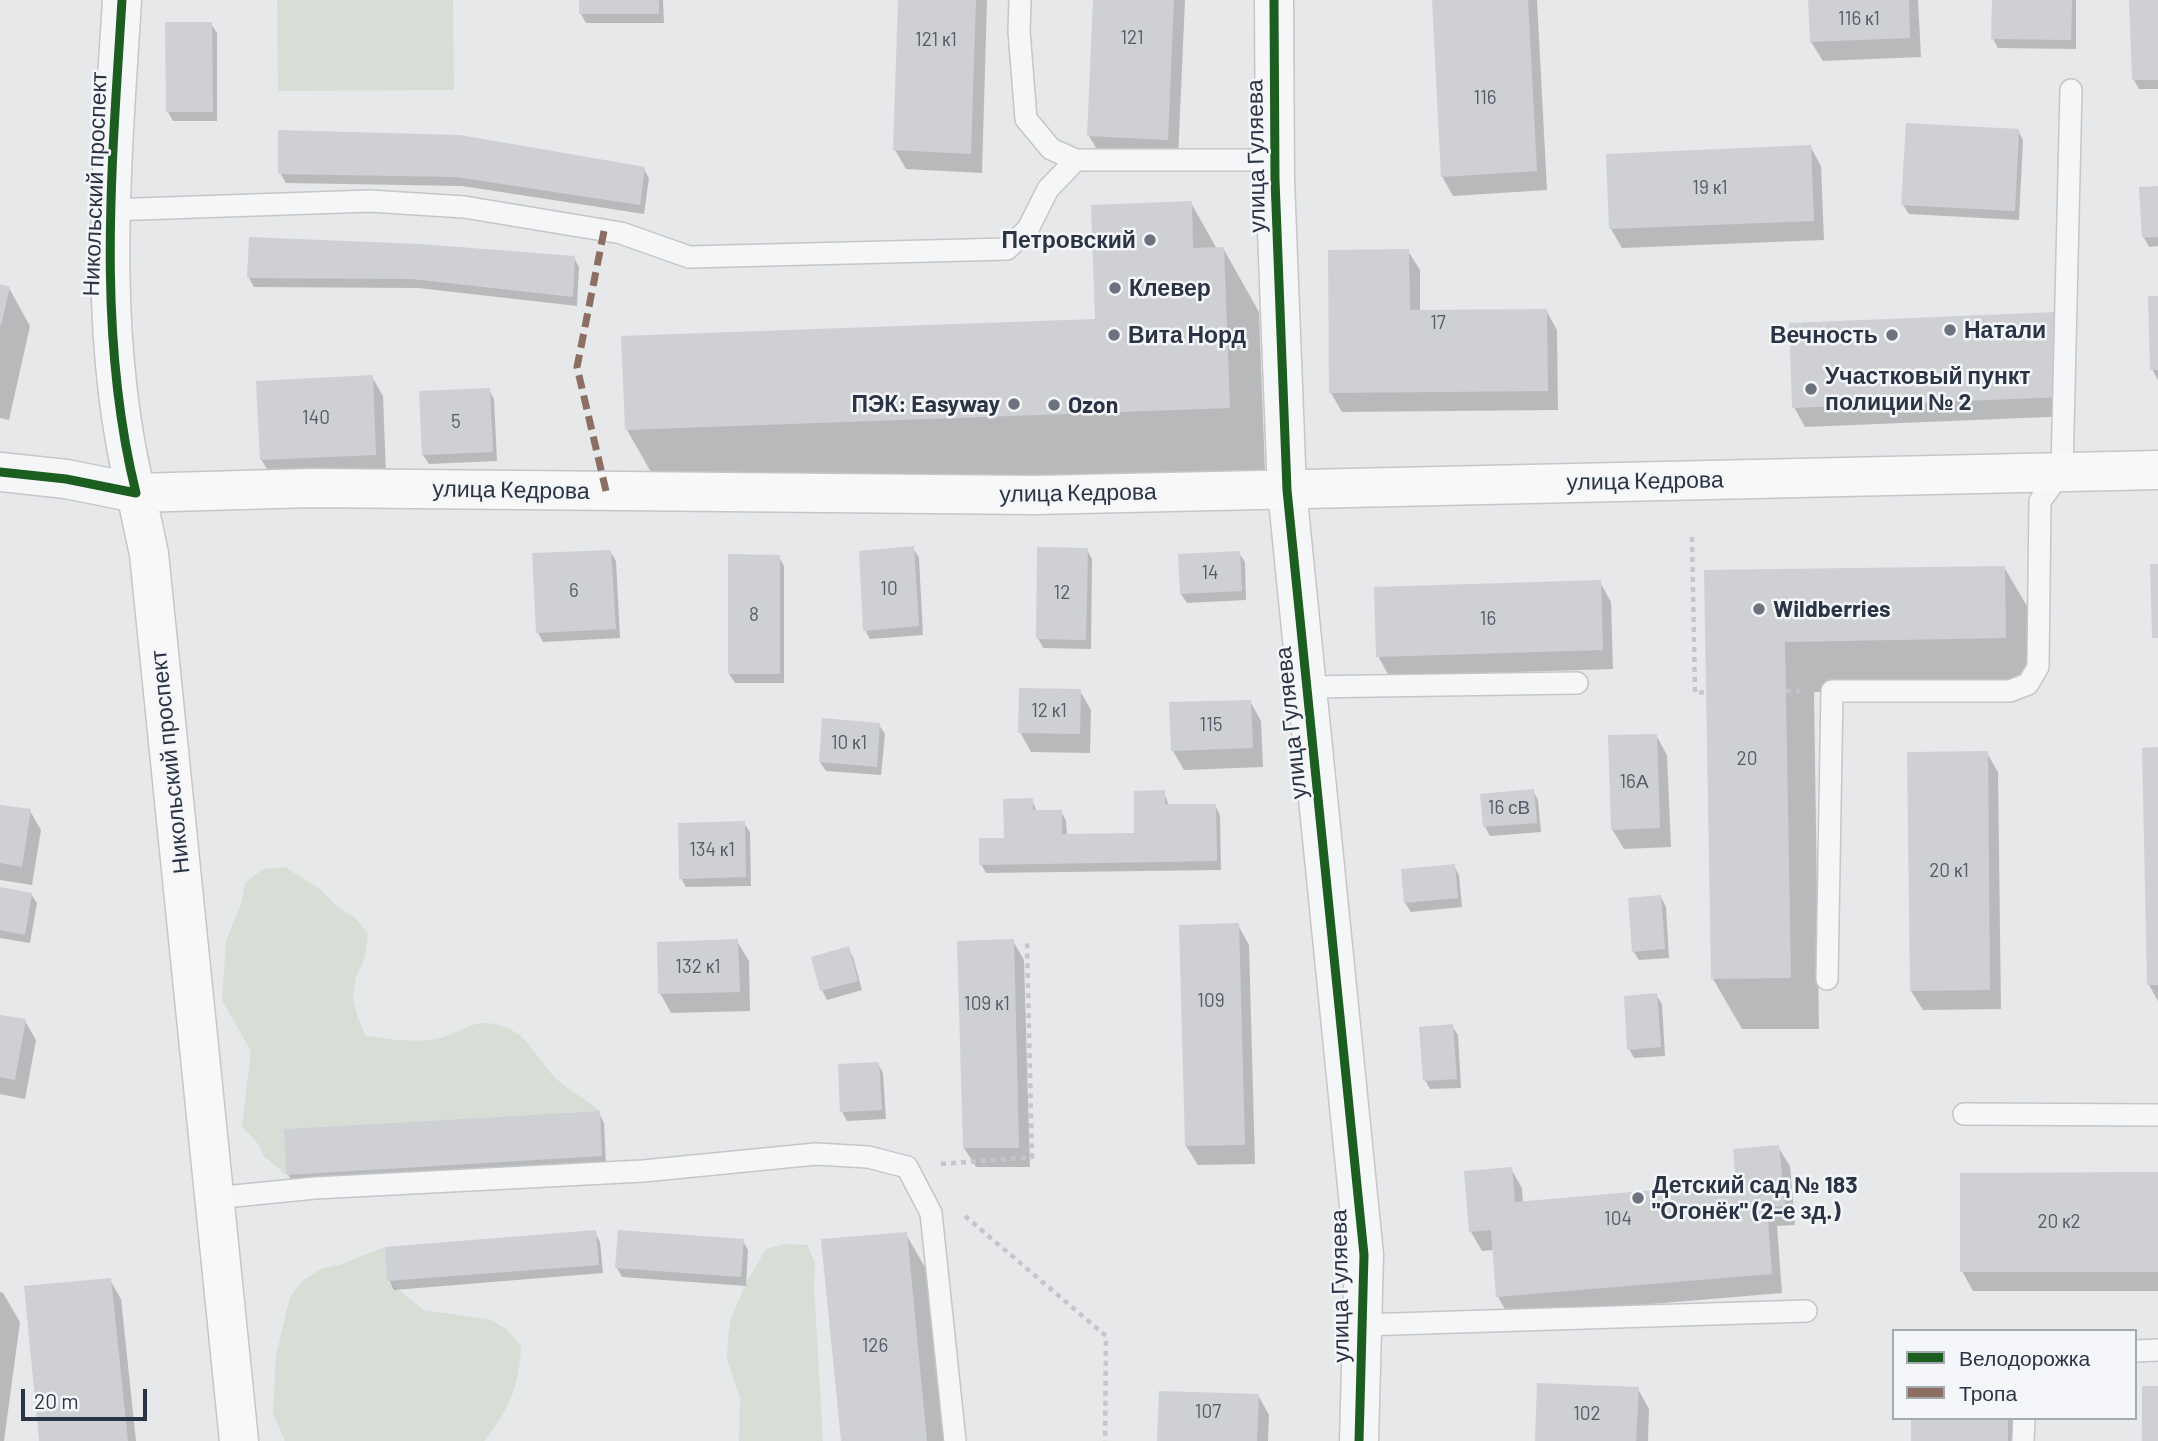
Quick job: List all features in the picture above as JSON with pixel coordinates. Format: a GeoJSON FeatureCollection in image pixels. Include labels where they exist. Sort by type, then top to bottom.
{"type":"FeatureCollection","features":[{"type":"Feature","properties":{"kind":"main road","name":"улица Кедрова"},"geometry":{"type":"LineString","coordinates":[[136,493],[312,488],[1035,495],[2158,470]]}},
{"type":"Feature","properties":{"kind":"main road","name":"Никольский проспект"},"geometry":{"type":"LineString","coordinates":[[136,493],[149,554],[239,1441]]}},
{"type":"Feature","properties":{"kind":"street","name":"Никольский проспект"},"geometry":{"type":"LineString","coordinates":[[122,0],[109,210],[111,324],[126,453],[136,493]]}},
{"type":"Feature","properties":{"kind":"street","name":"улица Гуляева"},"geometry":{"type":"LineString","coordinates":[[1274,0],[1275,160],[1287,490],[1364,1255],[1359,1441]]}},
{"type":"Feature","properties":{"kind":"street","name":"улица Кедрова"},"geometry":{"type":"LineString","coordinates":[[0,471],[136,493]]}},
{"type":"Feature","properties":{"kind":"lane"},"geometry":{"type":"LineString","coordinates":[[1020,0],[1019,30],[1026,119],[1051,149],[1076,160],[1275,160]]}},
{"type":"Feature","properties":{"kind":"lane"},"geometry":{"type":"LineString","coordinates":[[1827,979],[1832,691],[2010,691],[2028,684],[2038,667],[2040,501],[2062,471],[2071,90]]}},
{"type":"Feature","properties":{"kind":"lane"},"geometry":{"type":"LineString","coordinates":[[109,210],[370,201],[464,207],[621,233],[689,257],[1007,249],[1028,229],[1048,189],[1076,160]]}},
{"type":"Feature","properties":{"kind":"lane"},"geometry":{"type":"LineString","coordinates":[[1307,687],[1577,683]]}},
{"type":"Feature","properties":{"kind":"lane"},"geometry":{"type":"LineString","coordinates":[[1964,1114],[2158,1115]]}},
{"type":"Feature","properties":{"kind":"lane"},"geometry":{"type":"LineString","coordinates":[[214,1199],[315,1188],[643,1171],[816,1154],[868,1157],[907,1167],[931,1213],[955,1441]]}},
{"type":"Feature","properties":{"kind":"lane"},"geometry":{"type":"LineString","coordinates":[[1362,1325],[1806,1311]]}},
{"type":"Feature","properties":{"kind":"lane"},"geometry":{"type":"LineString","coordinates":[[2137,1351],[2158,1350]]}},
{"type":"Feature","properties":{"kind":"lane"},"geometry":{"type":"LineString","coordinates":[[2023,1441],[2024,1420]]}},
{"type":"Feature","properties":{"kind":"path"},"geometry":{"type":"LineString","coordinates":[[1692,537],[1695,692],[1706,692]]}},
{"type":"Feature","properties":{"kind":"path"},"geometry":{"type":"LineString","coordinates":[[907,1167],[1032,1157],[1027,943]]}},
{"type":"Feature","properties":{"kind":"path"},"geometry":{"type":"LineString","coordinates":[[960,1211],[1106,1336],[1105,1441]]}},
{"type":"Feature","properties":{"kind":"shaded area"},"geometry":{"type":"Polygon","coordinates":[[[277,0],[453,0],[454,90],[278,91],[277,0]]]}},
{"type":"Feature","properties":{"kind":"shaded area"},"geometry":{"type":"Polygon","coordinates":[[[285,867],[320,889],[336,906],[354,917],[368,933],[365,957],[356,977],[353,998],[366,1036],[427,1040],[442,1038],[477,1024],[498,1025],[521,1037],[555,1077],[600,1111],[284,1129],[286,1175],[264,1156],[256,1141],[242,1127],[251,1051],[222,1000],[226,941],[241,904],[245,883],[263,869],[285,867]]]}},
{"type":"Feature","properties":{"kind":"shaded area"},"geometry":{"type":"Polygon","coordinates":[[[786,1244],[808,1245],[815,1264],[823,1441],[739,1441],[740,1398],[727,1359],[731,1318],[747,1281],[766,1249],[786,1244]]]}},
{"type":"Feature","properties":{"kind":"shaded area"},"geometry":{"type":"Polygon","coordinates":[[[385,1247],[387,1281],[424,1310],[492,1320],[507,1330],[521,1346],[518,1374],[507,1408],[484,1441],[285,1441],[273,1414],[276,1355],[290,1297],[302,1281],[321,1269],[385,1247]]]}},
{"type":"Feature","properties":{"kind":"building"},"geometry":{"type":"Polygon","coordinates":[[[579,0],[659,0],[659,14],[579,14],[579,0]]]}},
{"type":"Feature","properties":{"kind":"building"},"geometry":{"type":"Polygon","coordinates":[[[898,0],[976,0],[971,154],[893,150],[898,0]]]}},
{"type":"Feature","properties":{"kind":"building"},"geometry":{"type":"Polygon","coordinates":[[[1093,0],[1174,0],[1168,140],[1087,136],[1093,0]]]}},
{"type":"Feature","properties":{"kind":"building"},"geometry":{"type":"Polygon","coordinates":[[[1432,0],[1528,0],[1537,171],[1441,177],[1432,0]]]}},
{"type":"Feature","properties":{"kind":"building"},"geometry":{"type":"Polygon","coordinates":[[[1808,0],[1909,0],[1910,38],[1810,42],[1808,0]]]}},
{"type":"Feature","properties":{"kind":"building"},"geometry":{"type":"Polygon","coordinates":[[[1992,0],[2072,0],[2071,40],[1991,39],[1992,0]]]}},
{"type":"Feature","properties":{"kind":"building"},"geometry":{"type":"Polygon","coordinates":[[[2129,0],[2158,0],[2158,80],[2132,80],[2129,0]]]}},
{"type":"Feature","properties":{"kind":"building"},"geometry":{"type":"Polygon","coordinates":[[[165,22],[212,22],[213,112],[166,112],[165,22]]]}},
{"type":"Feature","properties":{"kind":"building"},"geometry":{"type":"Polygon","coordinates":[[[1906,123],[2019,129],[2015,211],[1901,205],[1906,123]]]}},
{"type":"Feature","properties":{"kind":"building"},"geometry":{"type":"Polygon","coordinates":[[[278,130],[460,135],[645,167],[640,205],[456,177],[278,174],[278,130]]]}},
{"type":"Feature","properties":{"kind":"building"},"geometry":{"type":"Polygon","coordinates":[[[1811,145],[1814,221],[1609,229],[1606,154],[1811,145]]]}},
{"type":"Feature","properties":{"kind":"building"},"geometry":{"type":"Polygon","coordinates":[[[2158,186],[2158,237],[2142,238],[2139,187],[2158,186]]]}},
{"type":"Feature","properties":{"kind":"building"},"geometry":{"type":"Polygon","coordinates":[[[1192,201],[1193,248],[1224,247],[1230,408],[625,430],[621,336],[1095,319],[1091,205],[1192,201]]]}},
{"type":"Feature","properties":{"kind":"building"},"geometry":{"type":"Polygon","coordinates":[[[249,237],[420,244],[575,256],[573,297],[412,279],[247,278],[249,237]]]}},
{"type":"Feature","properties":{"kind":"building"},"geometry":{"type":"Polygon","coordinates":[[[1409,249],[1410,310],[1547,309],[1548,391],[1329,393],[1328,250],[1409,249]]]}},
{"type":"Feature","properties":{"kind":"building"},"geometry":{"type":"Polygon","coordinates":[[[0,284],[10,287],[1,325],[0,325],[0,284]]]}},
{"type":"Feature","properties":{"kind":"building"},"geometry":{"type":"Polygon","coordinates":[[[2148,296],[2158,296],[2158,370],[2150,370],[2148,296]]]}},
{"type":"Feature","properties":{"kind":"building"},"geometry":{"type":"Polygon","coordinates":[[[2058,312],[2061,397],[1792,408],[1789,323],[2058,312]]]}},
{"type":"Feature","properties":{"kind":"building"},"geometry":{"type":"Polygon","coordinates":[[[373,375],[376,455],[260,460],[256,381],[373,375]]]}},
{"type":"Feature","properties":{"kind":"building"},"geometry":{"type":"Polygon","coordinates":[[[490,388],[493,452],[422,455],[419,391],[490,388]]]}},
{"type":"Feature","properties":{"kind":"building"},"geometry":{"type":"Polygon","coordinates":[[[914,546],[919,626],[863,631],[859,551],[914,546]]]}},
{"type":"Feature","properties":{"kind":"building"},"geometry":{"type":"Polygon","coordinates":[[[1037,547],[1088,548],[1086,640],[1036,639],[1037,547]]]}},
{"type":"Feature","properties":{"kind":"building"},"geometry":{"type":"Polygon","coordinates":[[[611,550],[616,629],[536,633],[532,553],[611,550]]]}},
{"type":"Feature","properties":{"kind":"building"},"geometry":{"type":"Polygon","coordinates":[[[1240,551],[1242,591],[1180,594],[1178,554],[1240,551]]]}},
{"type":"Feature","properties":{"kind":"building"},"geometry":{"type":"Polygon","coordinates":[[[728,554],[780,555],[780,674],[728,674],[728,554]]]}},
{"type":"Feature","properties":{"kind":"building"},"geometry":{"type":"Polygon","coordinates":[[[2150,564],[2158,564],[2158,638],[2152,638],[2150,564]]]}},
{"type":"Feature","properties":{"kind":"building"},"geometry":{"type":"Polygon","coordinates":[[[2005,566],[2006,638],[1785,642],[1791,978],[1711,979],[1704,570],[2005,566]]]}},
{"type":"Feature","properties":{"kind":"building"},"geometry":{"type":"Polygon","coordinates":[[[1601,580],[1603,650],[1376,657],[1374,587],[1601,580]]]}},
{"type":"Feature","properties":{"kind":"building"},"geometry":{"type":"Polygon","coordinates":[[[1019,688],[1081,689],[1080,734],[1018,733],[1019,688]]]}},
{"type":"Feature","properties":{"kind":"building"},"geometry":{"type":"Polygon","coordinates":[[[1251,700],[1253,748],[1171,751],[1169,702],[1251,700]]]}},
{"type":"Feature","properties":{"kind":"building"},"geometry":{"type":"Polygon","coordinates":[[[822,718],[880,723],[877,767],[819,762],[822,718]]]}},
{"type":"Feature","properties":{"kind":"building"},"geometry":{"type":"Polygon","coordinates":[[[1657,734],[1660,828],[1611,830],[1608,735],[1657,734]]]}},
{"type":"Feature","properties":{"kind":"building"},"geometry":{"type":"Polygon","coordinates":[[[2158,747],[2158,985],[2147,985],[2142,748],[2158,747]]]}},
{"type":"Feature","properties":{"kind":"building"},"geometry":{"type":"Polygon","coordinates":[[[1988,751],[1990,990],[1910,991],[1907,752],[1988,751]]]}},
{"type":"Feature","properties":{"kind":"building"},"geometry":{"type":"Polygon","coordinates":[[[1534,789],[1537,823],[1483,827],[1480,794],[1534,789]]]}},
{"type":"Feature","properties":{"kind":"building"},"geometry":{"type":"Polygon","coordinates":[[[1165,790],[1165,804],[1216,804],[1217,861],[979,865],[979,838],[1004,838],[1003,799],[1033,798],[1033,810],[1062,810],[1062,834],[1134,833],[1134,791],[1165,790]]]}},
{"type":"Feature","properties":{"kind":"building"},"geometry":{"type":"Polygon","coordinates":[[[0,805],[31,809],[22,867],[0,863],[0,805]]]}},
{"type":"Feature","properties":{"kind":"building"},"geometry":{"type":"Polygon","coordinates":[[[745,821],[746,877],[679,879],[678,823],[745,821]]]}},
{"type":"Feature","properties":{"kind":"building"},"geometry":{"type":"Polygon","coordinates":[[[1455,864],[1458,898],[1404,903],[1401,869],[1455,864]]]}},
{"type":"Feature","properties":{"kind":"building"},"geometry":{"type":"Polygon","coordinates":[[[0,887],[32,893],[25,935],[0,930],[0,887]]]}},
{"type":"Feature","properties":{"kind":"building"},"geometry":{"type":"Polygon","coordinates":[[[1661,895],[1665,949],[1632,952],[1628,898],[1661,895]]]}},
{"type":"Feature","properties":{"kind":"building"},"geometry":{"type":"Polygon","coordinates":[[[1239,923],[1245,1145],[1185,1146],[1179,925],[1239,923]]]}},
{"type":"Feature","properties":{"kind":"building"},"geometry":{"type":"Polygon","coordinates":[[[738,939],[740,992],[658,994],[657,942],[738,939]]]}},
{"type":"Feature","properties":{"kind":"building"},"geometry":{"type":"Polygon","coordinates":[[[1014,939],[1019,1148],[963,1148],[957,941],[1014,939]]]}},
{"type":"Feature","properties":{"kind":"building"},"geometry":{"type":"Polygon","coordinates":[[[849,946],[858,981],[820,991],[811,957],[849,946]]]}},
{"type":"Feature","properties":{"kind":"building"},"geometry":{"type":"Polygon","coordinates":[[[1657,993],[1661,1047],[1627,1050],[1624,996],[1657,993]]]}},
{"type":"Feature","properties":{"kind":"building"},"geometry":{"type":"Polygon","coordinates":[[[0,1015],[26,1019],[15,1080],[0,1077],[0,1015]]]}},
{"type":"Feature","properties":{"kind":"building"},"geometry":{"type":"Polygon","coordinates":[[[1453,1024],[1457,1079],[1423,1081],[1419,1027],[1453,1024]]]}},
{"type":"Feature","properties":{"kind":"building"},"geometry":{"type":"Polygon","coordinates":[[[879,1062],[882,1110],[840,1112],[838,1064],[879,1062]]]}},
{"type":"Feature","properties":{"kind":"building"},"geometry":{"type":"Polygon","coordinates":[[[600,1111],[602,1156],[286,1175],[284,1129],[600,1111]]]}},
{"type":"Feature","properties":{"kind":"building"},"geometry":{"type":"Polygon","coordinates":[[[1779,1145],[1785,1206],[1767,1207],[1772,1274],[1496,1297],[1491,1230],[1469,1232],[1464,1171],[1512,1167],[1515,1202],[1736,1183],[1733,1149],[1779,1145]]]}},
{"type":"Feature","properties":{"kind":"building"},"geometry":{"type":"Polygon","coordinates":[[[2158,1172],[2158,1272],[1960,1272],[1960,1173],[2158,1172]]]}},
{"type":"Feature","properties":{"kind":"building"},"geometry":{"type":"Polygon","coordinates":[[[596,1230],[599,1265],[387,1281],[385,1247],[596,1230]]]}},
{"type":"Feature","properties":{"kind":"building"},"geometry":{"type":"Polygon","coordinates":[[[618,1230],[744,1239],[741,1277],[615,1268],[618,1230]]]}},
{"type":"Feature","properties":{"kind":"building"},"geometry":{"type":"Polygon","coordinates":[[[907,1232],[927,1441],[841,1441],[821,1239],[907,1232]]]}},
{"type":"Feature","properties":{"kind":"building"},"geometry":{"type":"Polygon","coordinates":[[[111,1278],[128,1441],[39,1441],[24,1286],[111,1278]]]}},
{"type":"Feature","properties":{"kind":"building"},"geometry":{"type":"Polygon","coordinates":[[[1537,1383],[1639,1387],[1636,1441],[1535,1441],[1537,1383]]]}},
{"type":"Feature","properties":{"kind":"building"},"geometry":{"type":"Polygon","coordinates":[[[2142,1386],[2158,1386],[2158,1441],[2142,1441],[2142,1386]]]}},
{"type":"Feature","properties":{"kind":"building"},"geometry":{"type":"Polygon","coordinates":[[[1159,1391],[1259,1394],[1257,1441],[1157,1441],[1159,1391]]]}},
{"type":"Feature","properties":{"kind":"building"},"geometry":{"type":"Polygon","coordinates":[[[1911,1420],[2008,1420],[2008,1441],[1911,1441],[1911,1420]]]}},
{"type":"Feature","properties":{"kind":"marked path"},"geometry":{"type":"LineString","coordinates":[[604,231],[577,367],[606,491]]}},
{"type":"Feature","properties":{"kind":"cycle path"},"geometry":{"type":"LineString","coordinates":[[0,472],[66,479],[136,493],[124,432],[111,310],[111,186],[122,0]]}},
{"type":"Feature","properties":{"kind":"cycle path"},"geometry":{"type":"LineString","coordinates":[[1274,0],[1275,180],[1287,490],[1364,1255],[1359,1441]]}},
{"type":"Feature","properties":{"kind":"place","name":"Петровский"},"geometry":{"type":"Point","coordinates":[1150,240]}},
{"type":"Feature","properties":{"kind":"place","name":"Клевер"},"geometry":{"type":"Point","coordinates":[1115,288]}},
{"type":"Feature","properties":{"kind":"place","name":"Натали"},"geometry":{"type":"Point","coordinates":[1950,330]}},
{"type":"Feature","properties":{"kind":"place","name":"Вита Норд"},"geometry":{"type":"Point","coordinates":[1114,335]}},
{"type":"Feature","properties":{"kind":"place","name":"Вечность"},"geometry":{"type":"Point","coordinates":[1892,335]}},
{"type":"Feature","properties":{"kind":"place","name":"Участковый пункт полиции № 2"},"geometry":{"type":"Point","coordinates":[1811,389]}},
{"type":"Feature","properties":{"kind":"place","name":"ПЭК: Easyway"},"geometry":{"type":"Point","coordinates":[1014,404]}},
{"type":"Feature","properties":{"kind":"place","name":"Ozon"},"geometry":{"type":"Point","coordinates":[1054,405]}},
{"type":"Feature","properties":{"kind":"place","name":"Wildberries"},"geometry":{"type":"Point","coordinates":[1759,609]}},
{"type":"Feature","properties":{"kind":"place","name":"Детский сад № 183 \"Огонёк\" (2-е зд.)"},"geometry":{"type":"Point","coordinates":[1638,1198]}}]}
